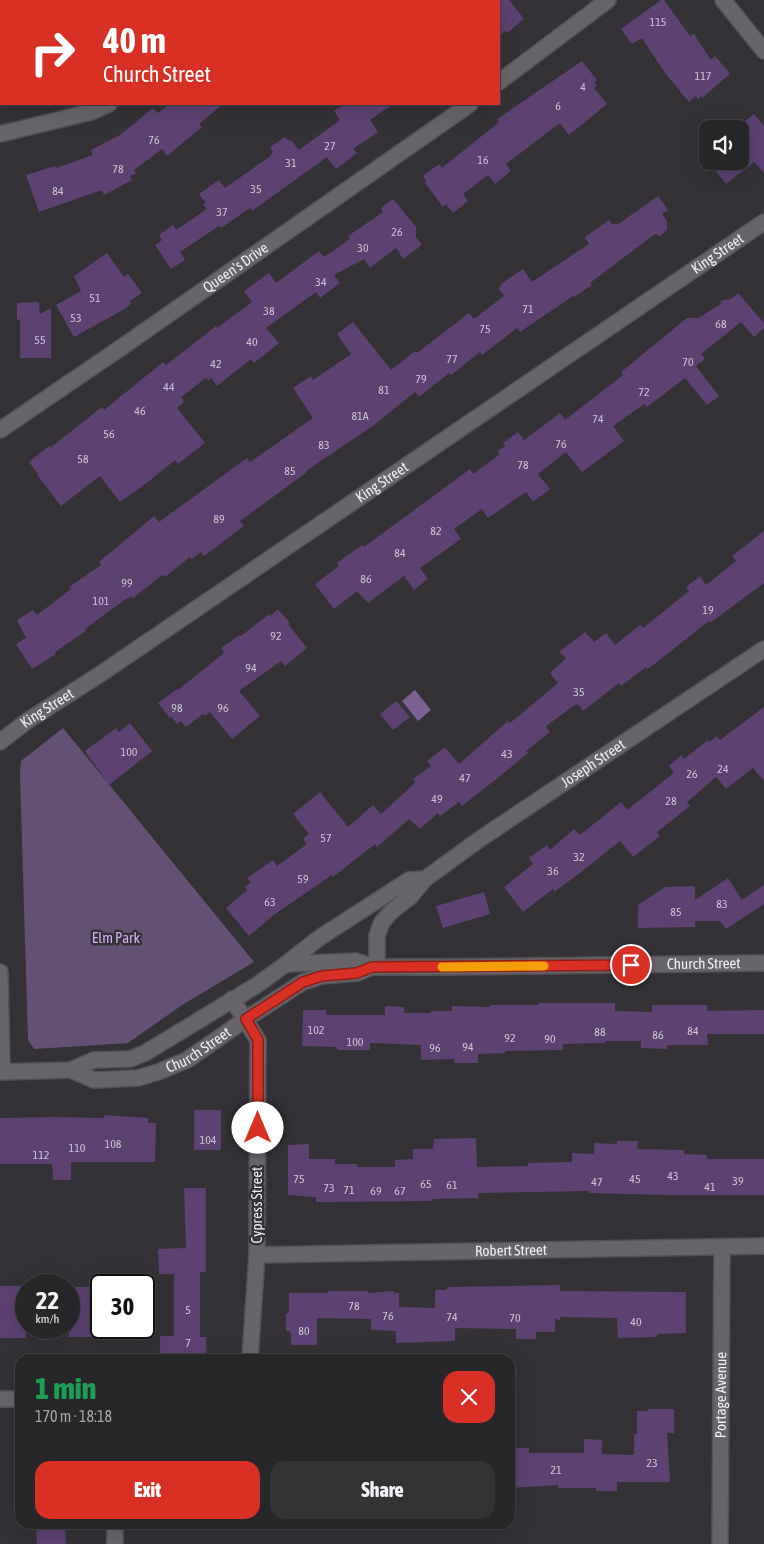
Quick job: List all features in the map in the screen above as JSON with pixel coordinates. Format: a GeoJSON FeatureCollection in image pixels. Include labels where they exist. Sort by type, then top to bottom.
{"type":"FeatureCollection","features":[{"type":"Feature","properties":{"kind":"street"},"geometry":{"type":"LineString","coordinates":[[500,81],[608,0]]}},
{"type":"Feature","properties":{"kind":"street"},"geometry":{"type":"LineString","coordinates":[[723,0],[764,50]]}},
{"type":"Feature","properties":{"kind":"street"},"geometry":{"type":"LineString","coordinates":[[0,134],[91,112],[107,105]]}},
{"type":"Feature","properties":{"kind":"street","name":"Queen's Drive"},"geometry":{"type":"LineString","coordinates":[[0,430],[469,105]]}},
{"type":"Feature","properties":{"kind":"street","name":"King Street"},"geometry":{"type":"LineString","coordinates":[[0,742],[27,721],[98,675],[764,222]]}},
{"type":"Feature","properties":{"kind":"street","name":"Joseph Street"},"geometry":{"type":"LineString","coordinates":[[374,967],[377,935],[382,922],[410,897],[425,879],[480,839],[764,649]]}},
{"type":"Feature","properties":{"kind":"street","name":"Joseph Street"},"geometry":{"type":"LineString","coordinates":[[286,964],[319,938],[408,880],[425,879]]}},
{"type":"Feature","properties":{"kind":"street","name":"Church Street"},"geometry":{"type":"LineString","coordinates":[[1,1072],[70,1070],[94,1060],[130,1059],[145,1053],[257,985],[286,964],[356,961],[374,967]]}},
{"type":"Feature","properties":{"kind":"street","name":"Church Street"},"geometry":{"type":"LineString","coordinates":[[70,1070],[94,1080],[138,1078],[158,1072],[187,1060],[303,982],[322,976],[357,973],[374,967],[764,963]]}},
{"type":"Feature","properties":{"kind":"street"},"geometry":{"type":"LineString","coordinates":[[0,972],[1,1072]]}},
{"type":"Feature","properties":{"kind":"street","name":"Cypress Street"},"geometry":{"type":"LineString","coordinates":[[232,999],[258,1040],[257,1255],[250,1354]]}},
{"type":"Feature","properties":{"kind":"street","name":"Portage Avenue"},"geometry":{"type":"LineString","coordinates":[[720,1544],[722,1246]]}},
{"type":"Feature","properties":{"kind":"street","name":"Robert Street"},"geometry":{"type":"LineString","coordinates":[[257,1255],[764,1246]]}},
{"type":"Feature","properties":{"kind":"street"},"geometry":{"type":"LineString","coordinates":[[0,1400],[15,1399]]}},
{"type":"Feature","properties":{"kind":"street"},"geometry":{"type":"LineString","coordinates":[[115,1529],[115,1544]]}},
{"type":"Feature","properties":{"kind":"green space","name":"Elm Park"},"geometry":{"type":"Polygon","coordinates":[[[63,728],[254,962],[182,1005],[128,1043],[34,1049],[28,1040],[21,761],[63,728]]]}},
{"type":"Feature","properties":{"kind":"shaded area"},"geometry":{"type":"Polygon","coordinates":[[[415,690],[431,710],[418,721],[402,701],[415,690]]]}},
{"type":"Feature","properties":{"kind":"building"},"geometry":{"type":"Polygon","coordinates":[[[500,0],[509,0],[524,19],[507,33],[505,31],[500,35],[500,0]]]}},
{"type":"Feature","properties":{"kind":"building"},"geometry":{"type":"Polygon","coordinates":[[[661,0],[664,0],[690,36],[694,34],[711,60],[715,56],[730,74],[702,98],[701,96],[698,99],[696,96],[689,102],[665,73],[642,38],[632,44],[621,29],[661,0]]]}},
{"type":"Feature","properties":{"kind":"building"},"geometry":{"type":"Polygon","coordinates":[[[582,61],[597,80],[594,82],[597,86],[594,88],[607,104],[569,135],[560,123],[506,164],[511,171],[495,184],[488,175],[463,194],[468,201],[453,213],[446,204],[443,207],[425,183],[427,182],[423,176],[439,164],[442,168],[499,122],[497,119],[582,61]]]}},
{"type":"Feature","properties":{"kind":"building"},"geometry":{"type":"Polygon","coordinates":[[[169,105],[222,105],[199,124],[202,127],[167,156],[162,149],[134,170],[136,173],[130,176],[132,180],[104,195],[102,190],[39,212],[26,175],[55,166],[56,168],[93,155],[91,150],[120,135],[153,108],[158,113],[169,105]]]}},
{"type":"Feature","properties":{"kind":"building"},"geometry":{"type":"Polygon","coordinates":[[[343,105],[392,105],[370,120],[378,132],[353,149],[357,153],[336,169],[327,157],[252,211],[250,208],[180,252],[185,260],[171,269],[155,245],[162,240],[159,235],[173,225],[176,230],[207,209],[203,204],[206,203],[199,194],[219,180],[225,188],[269,157],[273,152],[270,147],[285,137],[289,141],[291,140],[299,150],[340,120],[334,111],[343,105]]]}},
{"type":"Feature","properties":{"kind":"building"},"geometry":{"type":"Polygon","coordinates":[[[754,114],[764,126],[764,173],[754,162],[749,166],[749,120],[746,120],[754,114]]]}},
{"type":"Feature","properties":{"kind":"building"},"geometry":{"type":"Polygon","coordinates":[[[715,170],[744,170],[726,184],[715,170]]]}},
{"type":"Feature","properties":{"kind":"building"},"geometry":{"type":"Polygon","coordinates":[[[658,196],[668,210],[662,214],[667,221],[667,230],[660,236],[655,234],[590,283],[592,285],[520,332],[517,328],[482,355],[480,352],[451,375],[449,373],[419,397],[415,392],[374,425],[306,471],[240,521],[244,526],[204,556],[201,552],[192,559],[190,557],[165,577],[164,575],[161,576],[133,598],[131,596],[127,598],[85,629],[86,631],[55,652],[56,654],[32,669],[16,644],[26,638],[17,620],[33,610],[37,615],[71,589],[69,587],[101,565],[99,562],[154,516],[159,522],[247,458],[250,462],[313,418],[293,388],[311,376],[313,380],[351,354],[337,334],[353,322],[391,370],[415,351],[417,353],[469,313],[474,319],[504,296],[498,288],[523,269],[532,282],[589,244],[585,237],[609,220],[613,225],[616,223],[617,225],[658,196]]]}},
{"type":"Feature","properties":{"kind":"building"},"geometry":{"type":"Polygon","coordinates":[[[393,199],[416,227],[416,237],[422,245],[403,259],[396,248],[370,268],[364,259],[334,275],[340,283],[320,298],[316,292],[266,328],[279,343],[254,363],[251,359],[217,386],[211,378],[208,381],[206,378],[181,397],[184,402],[177,408],[205,443],[178,464],[175,460],[120,502],[100,476],[61,506],[29,462],[102,407],[104,410],[163,362],[166,365],[216,326],[217,328],[252,302],[244,291],[269,273],[276,283],[319,251],[324,257],[350,239],[348,236],[383,212],[381,208],[393,199]]]}},
{"type":"Feature","properties":{"kind":"building"},"geometry":{"type":"Polygon","coordinates":[[[107,253],[124,277],[128,274],[142,293],[130,301],[131,304],[121,311],[74,337],[56,305],[81,291],[74,276],[107,253]]]}},
{"type":"Feature","properties":{"kind":"building"},"geometry":{"type":"Polygon","coordinates":[[[738,293],[764,323],[764,328],[754,337],[741,322],[701,354],[705,359],[696,366],[719,396],[707,405],[685,378],[647,407],[644,404],[613,426],[624,441],[582,472],[566,452],[538,474],[550,489],[533,502],[526,492],[488,518],[482,509],[454,529],[461,539],[420,568],[428,579],[414,590],[404,576],[368,603],[357,591],[334,609],[315,584],[339,566],[337,563],[362,545],[364,547],[470,469],[473,474],[499,455],[498,451],[505,446],[503,443],[518,432],[524,440],[560,413],[565,420],[623,375],[621,372],[687,318],[698,318],[721,304],[720,301],[731,299],[738,293]]]}},
{"type":"Feature","properties":{"kind":"building"},"geometry":{"type":"Polygon","coordinates":[[[39,302],[40,314],[51,308],[51,358],[20,358],[20,319],[17,320],[17,303],[39,302]]]}},
{"type":"Feature","properties":{"kind":"building"},"geometry":{"type":"Polygon","coordinates":[[[764,531],[764,583],[710,623],[709,621],[648,669],[646,667],[621,686],[619,683],[583,711],[578,704],[575,705],[546,726],[550,732],[526,751],[528,753],[462,806],[459,802],[440,816],[438,813],[420,829],[409,819],[377,847],[375,844],[333,877],[332,875],[271,917],[249,936],[226,908],[247,890],[245,887],[251,882],[247,878],[273,860],[277,866],[307,844],[303,839],[309,834],[293,814],[320,792],[348,827],[373,805],[381,814],[415,783],[413,779],[431,766],[427,761],[445,747],[459,764],[508,721],[510,723],[558,683],[550,673],[566,658],[559,652],[585,632],[594,642],[606,633],[615,645],[640,625],[643,628],[689,591],[686,587],[700,576],[706,585],[736,561],[732,556],[764,531]]]}},
{"type":"Feature","properties":{"kind":"building"},"geometry":{"type":"Polygon","coordinates":[[[278,609],[307,648],[285,666],[281,661],[239,691],[260,716],[232,739],[210,712],[205,716],[203,714],[186,727],[181,721],[177,724],[172,717],[170,718],[158,703],[178,690],[224,653],[221,648],[278,609]]]}},
{"type":"Feature","properties":{"kind":"building"},"geometry":{"type":"Polygon","coordinates":[[[396,701],[410,717],[393,730],[380,714],[396,701]]]}},
{"type":"Feature","properties":{"kind":"building"},"geometry":{"type":"Polygon","coordinates":[[[764,707],[764,781],[753,768],[726,789],[716,777],[687,802],[690,806],[657,832],[660,836],[633,857],[620,841],[580,873],[554,892],[553,889],[523,912],[504,887],[533,864],[529,858],[547,845],[550,850],[574,829],[580,835],[621,802],[627,810],[674,773],[669,766],[681,755],[684,759],[708,740],[709,742],[717,736],[720,740],[764,707]]]}},
{"type":"Feature","properties":{"kind":"building"},"geometry":{"type":"Polygon","coordinates":[[[130,723],[152,751],[109,785],[85,751],[116,728],[119,732],[130,723]]]}},
{"type":"Feature","properties":{"kind":"building"},"geometry":{"type":"Polygon","coordinates":[[[728,878],[742,900],[764,885],[764,904],[726,929],[720,921],[695,921],[695,927],[638,928],[638,905],[665,887],[695,886],[695,900],[728,878]]]}},
{"type":"Feature","properties":{"kind":"building"},"geometry":{"type":"Polygon","coordinates":[[[484,892],[490,914],[443,928],[436,906],[484,892]]]}},
{"type":"Feature","properties":{"kind":"building"},"geometry":{"type":"Polygon","coordinates":[[[539,1003],[615,1003],[615,1011],[652,1012],[652,1005],[707,1005],[707,1011],[764,1010],[764,1034],[707,1034],[708,1045],[667,1045],[667,1049],[641,1048],[641,1041],[563,1044],[563,1050],[505,1051],[505,1053],[478,1054],[478,1063],[454,1063],[454,1059],[421,1060],[421,1045],[370,1043],[370,1050],[337,1050],[337,1047],[302,1046],[303,1010],[326,1010],[326,1015],[385,1015],[385,1006],[404,1007],[404,1013],[430,1013],[432,1011],[452,1011],[452,1006],[490,1007],[490,1005],[539,1005],[539,1003]]]}},
{"type":"Feature","properties":{"kind":"building"},"geometry":{"type":"Polygon","coordinates":[[[194,1110],[221,1110],[221,1150],[194,1150],[194,1110]]]}},
{"type":"Feature","properties":{"kind":"building"},"geometry":{"type":"Polygon","coordinates":[[[104,1115],[148,1118],[148,1123],[156,1123],[155,1162],[71,1162],[71,1180],[53,1180],[52,1164],[0,1164],[0,1118],[104,1118],[104,1115]]]}},
{"type":"Feature","properties":{"kind":"building"},"geometry":{"type":"Polygon","coordinates":[[[476,1138],[477,1167],[528,1166],[528,1163],[572,1162],[572,1153],[594,1154],[594,1143],[617,1144],[617,1141],[638,1141],[637,1149],[684,1150],[684,1154],[707,1155],[707,1159],[764,1159],[764,1195],[665,1195],[589,1193],[589,1191],[478,1193],[478,1198],[431,1199],[431,1201],[316,1202],[316,1197],[288,1195],[288,1145],[309,1144],[309,1159],[335,1159],[335,1164],[357,1164],[357,1167],[395,1167],[395,1160],[413,1159],[413,1149],[433,1149],[434,1139],[476,1138]]]}},
{"type":"Feature","properties":{"kind":"building"},"geometry":{"type":"Polygon","coordinates":[[[184,1188],[206,1188],[206,1272],[200,1272],[200,1337],[206,1337],[206,1354],[160,1354],[160,1336],[174,1336],[174,1274],[159,1274],[158,1249],[186,1248],[184,1188]]]}},
{"type":"Feature","properties":{"kind":"building"},"geometry":{"type":"Polygon","coordinates":[[[560,1285],[560,1291],[686,1292],[686,1333],[657,1334],[657,1337],[618,1338],[617,1318],[560,1317],[560,1320],[555,1319],[555,1332],[536,1332],[536,1339],[516,1339],[516,1329],[455,1328],[455,1341],[396,1343],[396,1331],[371,1330],[371,1319],[317,1318],[317,1345],[291,1345],[290,1331],[286,1331],[286,1313],[289,1313],[289,1293],[395,1291],[394,1293],[399,1293],[399,1307],[435,1308],[435,1290],[447,1290],[447,1287],[560,1285]]]}},
{"type":"Feature","properties":{"kind":"building"},"geometry":{"type":"Polygon","coordinates":[[[0,1286],[15,1286],[15,1338],[0,1338],[0,1286]]]}},
{"type":"Feature","properties":{"kind":"building"},"geometry":{"type":"Polygon","coordinates":[[[80,1287],[90,1287],[90,1337],[80,1337],[80,1287]]]}},
{"type":"Feature","properties":{"kind":"building"},"geometry":{"type":"Polygon","coordinates":[[[648,1409],[674,1409],[674,1433],[667,1433],[670,1482],[617,1482],[617,1491],[596,1491],[596,1488],[558,1488],[558,1485],[515,1488],[515,1448],[529,1448],[529,1453],[584,1453],[584,1439],[602,1440],[602,1454],[634,1455],[634,1434],[637,1434],[637,1411],[648,1411],[648,1409]]]}},
{"type":"Feature","properties":{"kind":"building"},"geometry":{"type":"Polygon","coordinates":[[[36,1529],[65,1529],[66,1544],[37,1544],[36,1529]]]}},
{"type":"Feature","properties":{"kind":"slow traffic"},"geometry":{"type":"LineString","coordinates":[[442,967],[544,966]]}},
{"type":"Feature","properties":{"kind":"route"},"geometry":{"type":"LineString","coordinates":[[258,1128],[258,1040],[246,1019],[303,982],[322,976],[357,973],[372,967],[631,965]]}}]}
